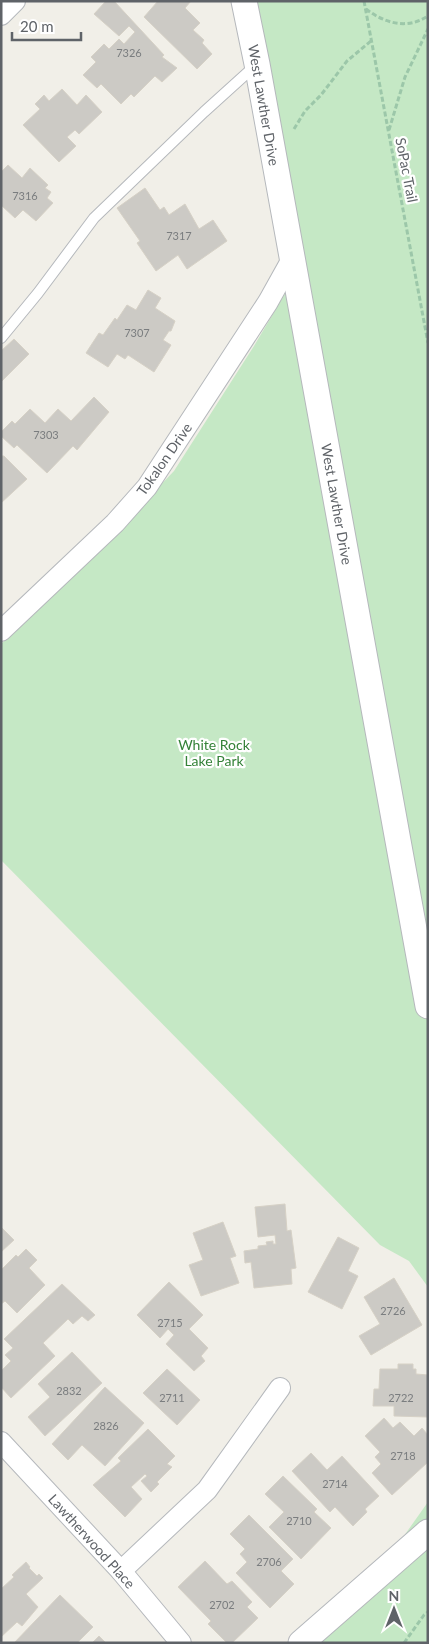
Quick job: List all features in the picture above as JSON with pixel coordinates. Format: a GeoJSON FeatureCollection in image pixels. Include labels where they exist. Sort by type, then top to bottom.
{"type":"FeatureCollection","features":[{"type":"Feature","properties":{"kind":"street"},"geometry":{"type":"LineString","coordinates":[[1,15],[15,1]]}},
{"type":"Feature","properties":{"kind":"street","name":"West Lawther Drive"},"geometry":{"type":"LineString","coordinates":[[244,1],[428,1006]]}},
{"type":"Feature","properties":{"kind":"street","name":"Tokalon Drive"},"geometry":{"type":"LineString","coordinates":[[1,631],[115,523],[147,487],[268,302],[292,259]]}},
{"type":"Feature","properties":{"kind":"street"},"geometry":{"type":"LineString","coordinates":[[121,1571],[207,1490],[280,1388]]}},
{"type":"Feature","properties":{"kind":"street","name":"Lawtherwood Place"},"geometry":{"type":"LineString","coordinates":[[1,1442],[121,1571],[180,1643]]}},
{"type":"Feature","properties":{"kind":"street"},"geometry":{"type":"LineString","coordinates":[[301,1643],[428,1532]]}},
{"type":"Feature","properties":{"kind":"lane"},"geometry":{"type":"LineString","coordinates":[[1,338],[38,293],[94,218],[204,112],[257,64]]}},
{"type":"Feature","properties":{"kind":"path","name":"SoPac Trail"},"geometry":{"type":"LineString","coordinates":[[364,1],[428,343]]}},
{"type":"Feature","properties":{"kind":"path"},"geometry":{"type":"LineString","coordinates":[[366,9],[385,22],[397,24],[409,24],[428,16]]}},
{"type":"Feature","properties":{"kind":"path"},"geometry":{"type":"LineString","coordinates":[[389,133],[405,77],[428,29]]}},
{"type":"Feature","properties":{"kind":"path"},"geometry":{"type":"LineString","coordinates":[[292,134],[296,123],[305,111],[321,95],[347,61],[372,40]]}},
{"type":"Feature","properties":{"kind":"path"},"geometry":{"type":"LineString","coordinates":[[404,1643],[428,1612]]}},
{"type":"Feature","properties":{"kind":"green space","name":"White Rock Lake Park"},"geometry":{"type":"Polygon","coordinates":[[[255,1],[428,1],[428,1287],[409,1261],[380,1245],[1,860],[1,644],[106,542],[174,471],[254,346],[299,270],[255,1]]]}},
{"type":"Feature","properties":{"kind":"green space"},"geometry":{"type":"Polygon","coordinates":[[[428,1502],[428,1643],[313,1643],[355,1605],[428,1502]]]}},
{"type":"Feature","properties":{"kind":"building"},"geometry":{"type":"Polygon","coordinates":[[[106,1],[114,1],[164,55],[162,57],[177,68],[162,82],[155,76],[134,97],[131,94],[121,104],[101,84],[97,88],[83,75],[96,62],[91,57],[104,44],[109,49],[119,39],[124,44],[135,32],[129,26],[119,36],[94,14],[106,1]]]}},
{"type":"Feature","properties":{"kind":"building"},"geometry":{"type":"Polygon","coordinates":[[[158,1],[191,1],[185,8],[200,23],[193,30],[204,40],[202,43],[212,54],[197,69],[144,17],[158,1]]]}},
{"type":"Feature","properties":{"kind":"building"},"geometry":{"type":"Polygon","coordinates":[[[62,89],[77,105],[86,95],[102,112],[79,134],[75,130],[67,137],[76,146],[59,162],[23,125],[40,109],[35,104],[44,95],[49,101],[62,89]]]}},
{"type":"Feature","properties":{"kind":"building"},"geometry":{"type":"Polygon","coordinates":[[[8,165],[22,178],[30,168],[48,185],[45,188],[51,192],[47,198],[53,203],[36,221],[23,210],[15,218],[1,205],[1,172],[8,165]]]}},
{"type":"Feature","properties":{"kind":"building"},"geometry":{"type":"Polygon","coordinates":[[[145,188],[160,210],[164,207],[169,215],[185,204],[199,229],[213,220],[227,241],[187,269],[178,255],[156,271],[137,243],[140,241],[117,208],[145,188]]]}},
{"type":"Feature","properties":{"kind":"building"},"geometry":{"type":"Polygon","coordinates":[[[148,290],[161,298],[155,308],[175,321],[171,331],[163,340],[171,345],[154,372],[128,355],[125,359],[117,354],[108,367],[86,353],[99,333],[103,335],[115,318],[117,320],[127,305],[136,310],[148,290]]]}},
{"type":"Feature","properties":{"kind":"building"},"geometry":{"type":"Polygon","coordinates":[[[14,339],[29,354],[1,382],[1,351],[14,339]]]}},
{"type":"Feature","properties":{"kind":"building"},"geometry":{"type":"Polygon","coordinates":[[[94,397],[109,412],[77,450],[73,446],[47,473],[17,445],[14,448],[1,436],[1,432],[12,421],[15,424],[30,409],[45,423],[58,409],[71,421],[94,397]]]}},
{"type":"Feature","properties":{"kind":"building"},"geometry":{"type":"Polygon","coordinates":[[[1,456],[4,456],[27,479],[1,503],[1,456]]]}},
{"type":"Feature","properties":{"kind":"building"},"geometry":{"type":"Polygon","coordinates":[[[285,1204],[287,1231],[291,1230],[296,1268],[291,1269],[292,1284],[254,1288],[251,1262],[245,1263],[244,1251],[258,1249],[258,1246],[267,1245],[266,1242],[273,1241],[273,1244],[276,1244],[275,1235],[258,1237],[255,1207],[285,1204]]]}},
{"type":"Feature","properties":{"kind":"building"},"geometry":{"type":"Polygon","coordinates":[[[223,1222],[236,1256],[230,1258],[239,1283],[201,1296],[189,1265],[203,1260],[193,1233],[223,1222]]]}},
{"type":"Feature","properties":{"kind":"building"},"geometry":{"type":"Polygon","coordinates":[[[1,1227],[14,1240],[1,1252],[1,1227]]]}},
{"type":"Feature","properties":{"kind":"building"},"geometry":{"type":"Polygon","coordinates":[[[338,1237],[359,1248],[348,1271],[358,1276],[342,1309],[308,1292],[338,1237]]]}},
{"type":"Feature","properties":{"kind":"building"},"geometry":{"type":"Polygon","coordinates":[[[26,1249],[37,1260],[29,1268],[45,1285],[17,1313],[5,1301],[1,1304],[1,1270],[16,1255],[18,1257],[26,1249]]]}},
{"type":"Feature","properties":{"kind":"building"},"geometry":{"type":"Polygon","coordinates":[[[394,1278],[422,1325],[371,1355],[359,1336],[380,1324],[364,1297],[394,1278]]]}},
{"type":"Feature","properties":{"kind":"building"},"geometry":{"type":"Polygon","coordinates":[[[169,1282],[203,1315],[189,1329],[208,1348],[201,1356],[205,1361],[194,1371],[166,1344],[174,1335],[168,1329],[160,1338],[137,1315],[169,1282]]]}},
{"type":"Feature","properties":{"kind":"building"},"geometry":{"type":"Polygon","coordinates":[[[62,1284],[95,1315],[88,1321],[82,1316],[73,1324],[68,1319],[43,1343],[55,1356],[11,1398],[1,1387],[1,1371],[11,1361],[5,1355],[13,1348],[4,1339],[62,1284]]]}},
{"type":"Feature","properties":{"kind":"building"},"geometry":{"type":"Polygon","coordinates":[[[72,1352],[102,1383],[45,1436],[28,1417],[50,1397],[38,1384],[72,1352]]]}},
{"type":"Feature","properties":{"kind":"building"},"geometry":{"type":"Polygon","coordinates":[[[398,1364],[413,1364],[416,1374],[428,1375],[428,1417],[394,1416],[394,1406],[373,1406],[374,1389],[379,1389],[380,1369],[398,1369],[398,1364]]]}},
{"type":"Feature","properties":{"kind":"building"},"geometry":{"type":"Polygon","coordinates":[[[167,1369],[200,1400],[177,1425],[143,1393],[167,1369]]]}},
{"type":"Feature","properties":{"kind":"building"},"geometry":{"type":"Polygon","coordinates":[[[105,1387],[144,1423],[105,1466],[82,1445],[68,1460],[52,1444],[105,1387]]]}},
{"type":"Feature","properties":{"kind":"building"},"geometry":{"type":"Polygon","coordinates":[[[384,1418],[393,1428],[400,1422],[414,1436],[422,1428],[428,1435],[428,1462],[392,1495],[372,1473],[381,1464],[375,1457],[380,1452],[365,1436],[384,1418]]]}},
{"type":"Feature","properties":{"kind":"building"},"geometry":{"type":"Polygon","coordinates":[[[148,1429],[175,1456],[167,1464],[172,1467],[157,1482],[159,1484],[151,1492],[141,1481],[147,1476],[145,1474],[131,1487],[142,1499],[125,1517],[93,1485],[121,1461],[118,1458],[148,1429]]]}},
{"type":"Feature","properties":{"kind":"building"},"geometry":{"type":"Polygon","coordinates":[[[311,1453],[327,1470],[342,1456],[379,1496],[365,1509],[367,1512],[353,1526],[335,1507],[330,1512],[292,1471],[311,1453]]]}},
{"type":"Feature","properties":{"kind":"building"},"geometry":{"type":"Polygon","coordinates":[[[283,1476],[317,1509],[314,1512],[331,1528],[301,1559],[269,1527],[284,1512],[265,1494],[283,1476]]]}},
{"type":"Feature","properties":{"kind":"building"},"geometry":{"type":"Polygon","coordinates":[[[249,1515],[293,1559],[281,1571],[294,1584],[270,1608],[236,1573],[247,1562],[240,1554],[245,1549],[230,1534],[249,1515]]]}},
{"type":"Feature","properties":{"kind":"building"},"geometry":{"type":"Polygon","coordinates":[[[205,1561],[227,1584],[232,1581],[252,1602],[247,1607],[258,1618],[232,1643],[227,1643],[208,1624],[211,1621],[178,1587],[205,1561]]]}},
{"type":"Feature","properties":{"kind":"building"},"geometry":{"type":"Polygon","coordinates":[[[26,1562],[37,1576],[39,1574],[43,1578],[26,1594],[38,1607],[22,1626],[17,1622],[1,1637],[1,1589],[26,1562]]]}},
{"type":"Feature","properties":{"kind":"building"},"geometry":{"type":"Polygon","coordinates":[[[60,1595],[93,1627],[77,1643],[14,1643],[60,1595]]]}},
{"type":"Feature","properties":{"kind":"building"},"geometry":{"type":"Polygon","coordinates":[[[99,1636],[106,1643],[92,1643],[99,1636]]]}}]}
